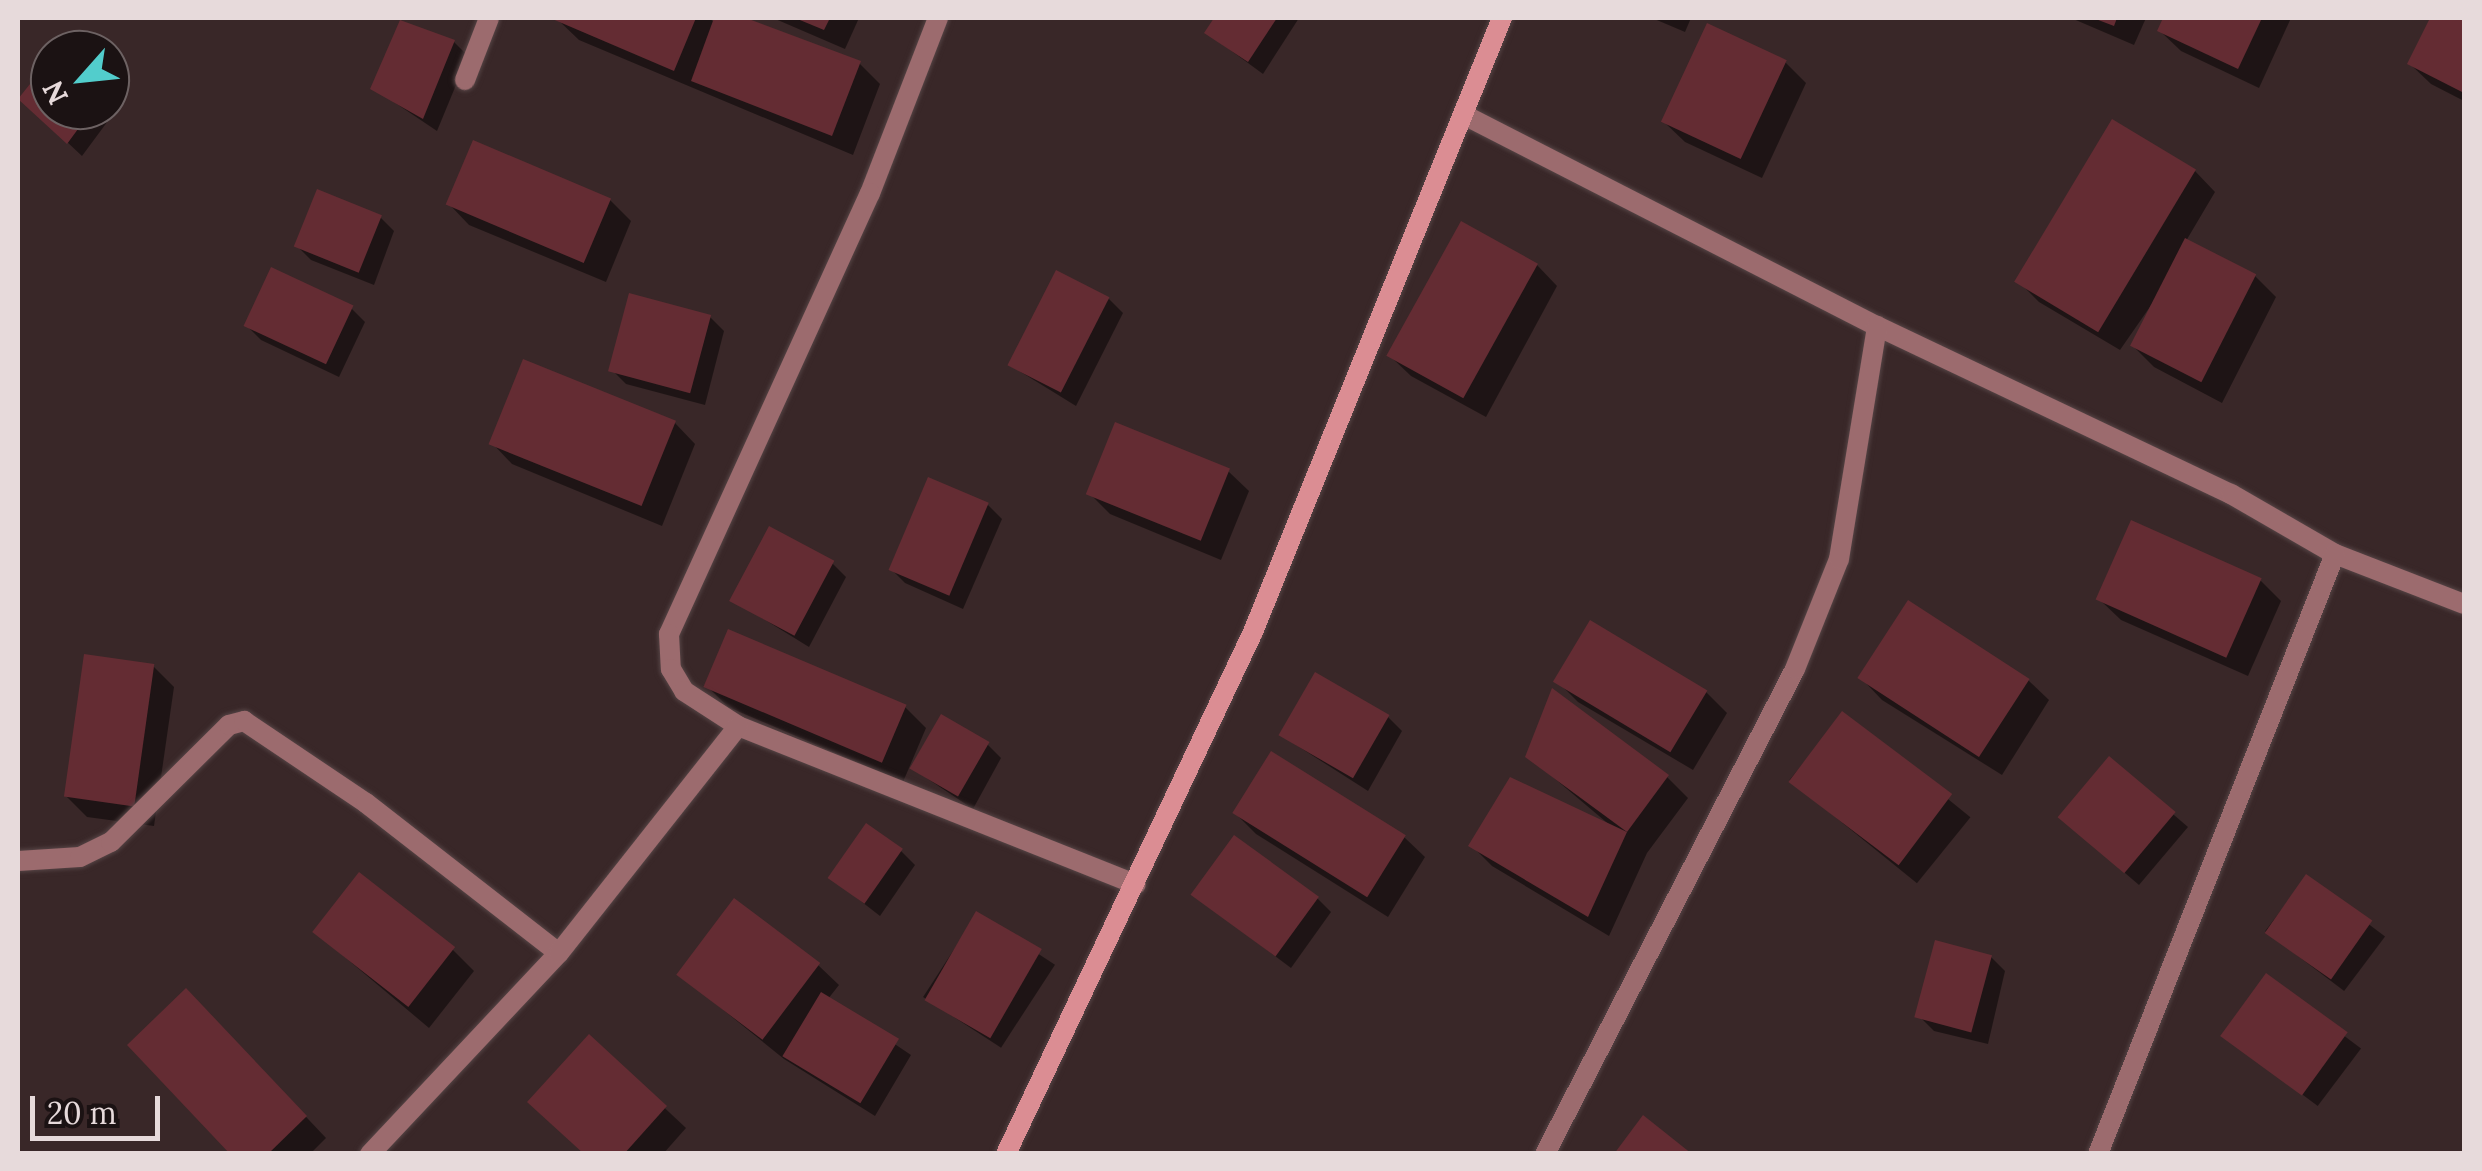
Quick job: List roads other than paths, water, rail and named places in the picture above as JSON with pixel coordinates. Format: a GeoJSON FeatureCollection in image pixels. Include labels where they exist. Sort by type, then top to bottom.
{"type":"FeatureCollection","features":[{"type":"Feature","properties":{"kind":"street"},"geometry":{"type":"LineString","coordinates":[[465,80],[489,18]]}},
{"type":"Feature","properties":{"kind":"street"},"geometry":{"type":"LineString","coordinates":[[938,18],[870,193],[668,634],[671,668],[684,691],[738,726],[1136,884]]}},
{"type":"Feature","properties":{"kind":"street"},"geometry":{"type":"LineString","coordinates":[[1006,1154],[1253,632],[1502,18]]}},
{"type":"Feature","properties":{"kind":"street"},"geometry":{"type":"LineString","coordinates":[[1464,115],[1877,326],[2231,494],[2335,554],[2464,604]]}},
{"type":"Feature","properties":{"kind":"street"},"geometry":{"type":"LineString","coordinates":[[1545,1154],[1796,669],[1839,559],[1877,326]]}},
{"type":"Feature","properties":{"kind":"street"},"geometry":{"type":"LineString","coordinates":[[2098,1154],[2335,554]]}},
{"type":"Feature","properties":{"kind":"street"},"geometry":{"type":"LineString","coordinates":[[18,861],[80,857],[111,842],[228,725],[244,721],[366,803],[559,953]]}},
{"type":"Feature","properties":{"kind":"street"},"geometry":{"type":"LineString","coordinates":[[370,1154],[559,953],[738,726]]}}]}
